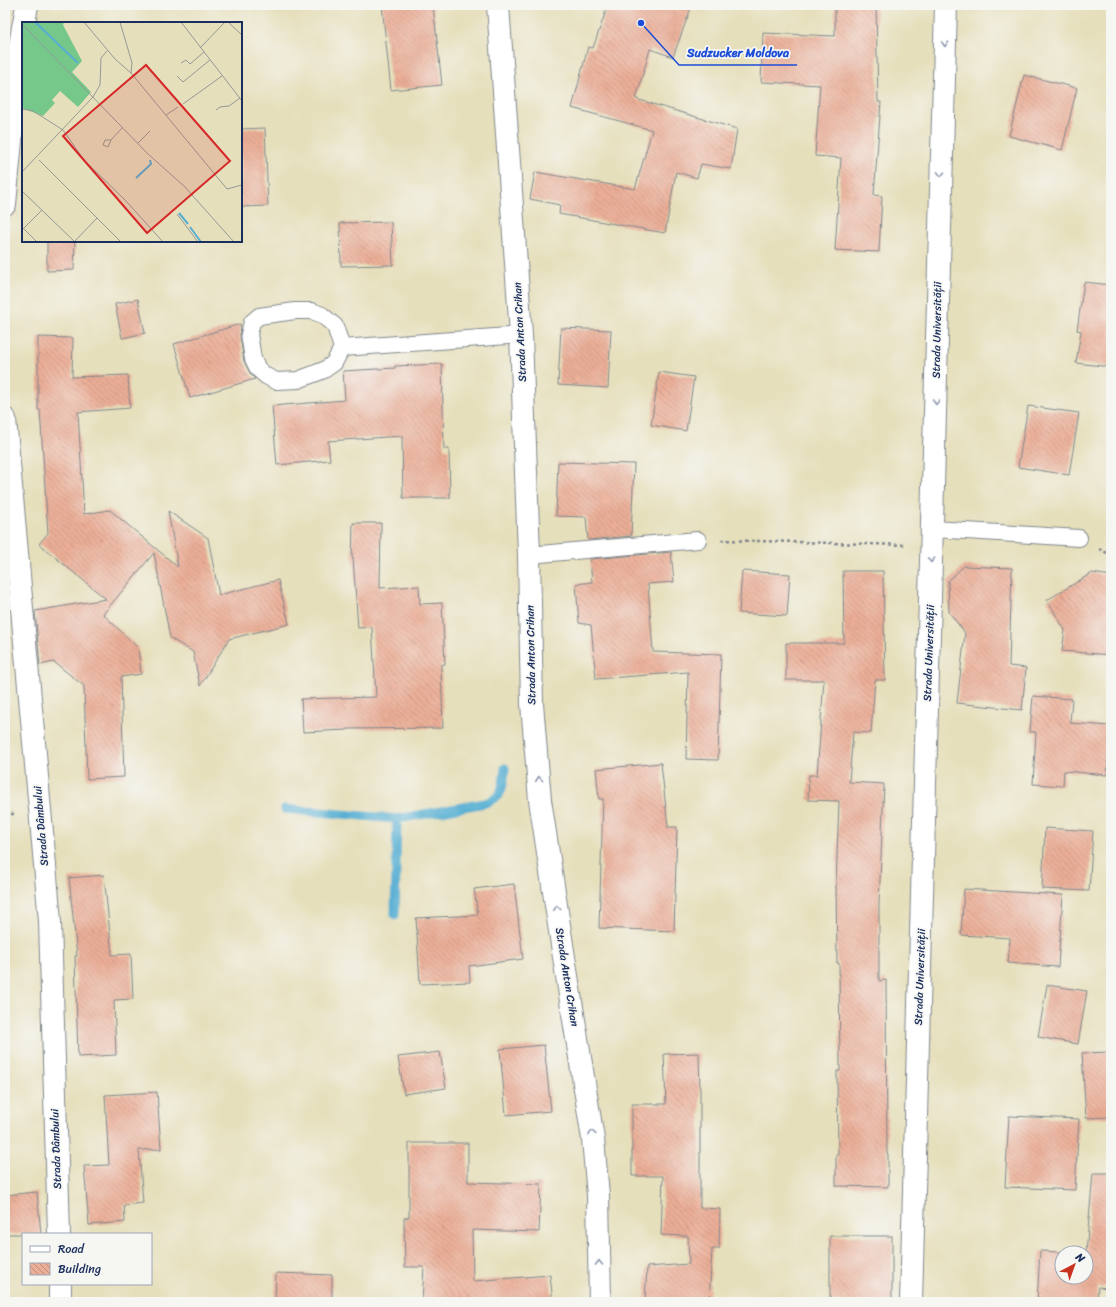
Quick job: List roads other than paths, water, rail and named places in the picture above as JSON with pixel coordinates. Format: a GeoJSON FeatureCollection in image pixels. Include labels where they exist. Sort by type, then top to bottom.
{"type":"FeatureCollection","features":[{"type":"Feature","properties":{"kind":"street"},"geometry":{"type":"LineString","coordinates":[[24,22],[27,5]]}},
{"type":"Feature","properties":{"kind":"street","name":"Strada Anton Crihan"},"geometry":{"type":"LineString","coordinates":[[498,5],[521,335],[529,555],[532,704],[540,800],[593,1139],[598,1195],[600,1302]]}},
{"type":"Feature","properties":{"kind":"street","name":"Strada Universității"},"geometry":{"type":"LineString","coordinates":[[911,1302],[946,5]]}},
{"type":"Feature","properties":{"kind":"street"},"geometry":{"type":"LineString","coordinates":[[5,204],[22,33]]}},
{"type":"Feature","properties":{"kind":"street","name":"Strada Dâmbului"},"geometry":{"type":"LineString","coordinates":[[5,419],[50,921],[59,1233]]}},
{"type":"Feature","properties":{"kind":"street"},"geometry":{"type":"LineString","coordinates":[[60,1285],[60,1302]]}},
{"type":"Feature","properties":{"kind":"lane"},"geometry":{"type":"LineString","coordinates":[[295,311],[312,311],[322,315],[335,326],[342,348],[334,363],[324,370],[298,380],[276,381],[266,376],[258,369],[253,359],[248,334],[252,322],[259,316],[295,311]]}},
{"type":"Feature","properties":{"kind":"lane"},"geometry":{"type":"LineString","coordinates":[[342,348],[521,335]]}},
{"type":"Feature","properties":{"kind":"lane"},"geometry":{"type":"LineString","coordinates":[[932,537],[1079,538]]}},
{"type":"Feature","properties":{"kind":"lane"},"geometry":{"type":"LineString","coordinates":[[529,555],[698,540]]}},
{"type":"Feature","properties":{"kind":"waterway"},"geometry":{"type":"LineString","coordinates":[[285,809],[397,819],[485,803],[496,798],[499,794],[503,785],[505,768]]}},
{"type":"Feature","properties":{"kind":"waterway"},"geometry":{"type":"LineString","coordinates":[[395,915],[397,819]]}},
{"type":"Feature","properties":{"kind":"place","name":"Sudzucker Moldova"},"geometry":{"type":"Point","coordinates":[641,23]}}]}
